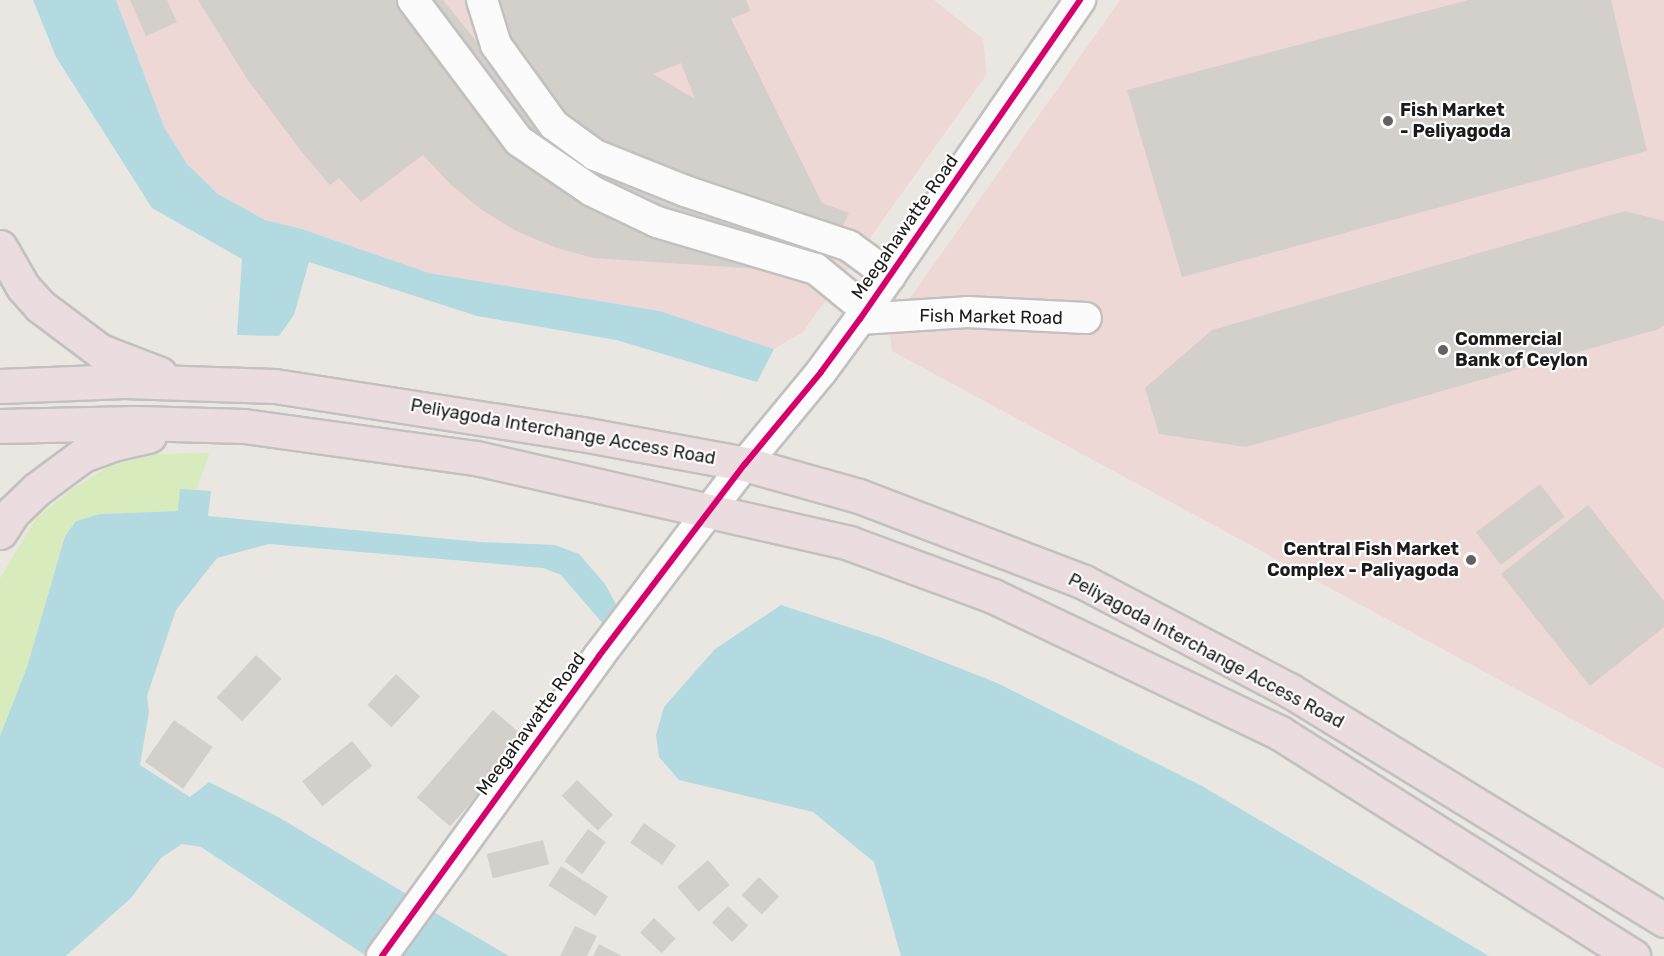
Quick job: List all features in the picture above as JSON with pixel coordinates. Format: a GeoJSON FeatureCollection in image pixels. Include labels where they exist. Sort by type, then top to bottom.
{"type":"FeatureCollection","features":[{"type":"Feature","properties":{"kind":"highway"},"geometry":{"type":"LineString","coordinates":[[0,247],[23,287],[40,306],[69,329],[100,351],[185,383]]}},
{"type":"Feature","properties":{"kind":"highway","name":"Peliyagoda Interchange Access Road"},"geometry":{"type":"LineString","coordinates":[[0,386],[124,381],[274,386],[582,434],[745,464],[859,496],[1084,582],[1289,690],[1664,920]]}},
{"type":"Feature","properties":{"kind":"highway","name":"Peliyagoda Interchange Access Road"},"geometry":{"type":"LineString","coordinates":[[0,426],[136,423],[244,426],[476,458],[849,543],[993,596],[1280,732],[1633,956]]}},
{"type":"Feature","properties":{"kind":"highway"},"geometry":{"type":"LineString","coordinates":[[0,532],[13,512],[37,489],[83,455],[129,440],[210,425]]}},
{"type":"Feature","properties":{"kind":"street"},"geometry":{"type":"LineString","coordinates":[[413,0],[519,141],[592,191],[657,222],[816,269],[863,315]]}},
{"type":"Feature","properties":{"kind":"street"},"geometry":{"type":"LineString","coordinates":[[482,0],[496,45],[554,125],[595,154],[685,191],[849,246],[890,276]]}},
{"type":"Feature","properties":{"kind":"street","name":"Meegahawatte Road"},"geometry":{"type":"LineString","coordinates":[[383,956],[567,698],[708,511],[821,372],[863,315],[1080,0]]}},
{"type":"Feature","properties":{"kind":"street","name":"Fish Market Road"},"geometry":{"type":"LineString","coordinates":[[863,315],[967,312],[1086,318]]}},
{"type":"Feature","properties":{"kind":"shaded area"},"geometry":{"type":"Polygon","coordinates":[[[116,0],[934,0],[983,39],[987,74],[803,332],[774,349],[660,311],[429,273],[302,229],[265,220],[218,194],[187,164],[164,127],[116,0]]]}},
{"type":"Feature","properties":{"kind":"shaded area","name":"Central Fish Market Complex - Paliyagoda"},"geometry":{"type":"Polygon","coordinates":[[[1120,0],[1664,0],[1664,769],[892,351],[889,328],[1120,0]]]}},
{"type":"Feature","properties":{"kind":"green space"},"geometry":{"type":"Polygon","coordinates":[[[210,453],[195,493],[179,511],[100,514],[76,521],[65,536],[27,667],[0,736],[0,578],[36,518],[75,487],[110,466],[153,454],[210,453]]]}},
{"type":"Feature","properties":{"kind":"water"},"geometry":{"type":"Polygon","coordinates":[[[33,0],[116,0],[164,127],[187,164],[218,194],[265,220],[302,229],[429,273],[660,311],[774,349],[757,382],[616,340],[477,316],[309,262],[294,315],[279,336],[237,335],[242,259],[152,208],[56,57],[33,0]]]}},
{"type":"Feature","properties":{"kind":"water"},"geometry":{"type":"Polygon","coordinates":[[[180,489],[211,491],[208,516],[480,542],[555,545],[579,554],[605,584],[618,608],[605,626],[561,575],[543,568],[269,544],[217,558],[176,610],[147,696],[149,712],[140,765],[190,797],[209,782],[280,818],[408,895],[374,950],[365,955],[201,847],[182,844],[161,858],[131,898],[66,956],[0,956],[0,736],[27,667],[65,536],[76,521],[100,514],[178,511],[180,489]]]}},
{"type":"Feature","properties":{"kind":"water"},"geometry":{"type":"Polygon","coordinates":[[[781,605],[885,639],[995,682],[1202,786],[1489,956],[901,956],[874,862],[813,812],[679,780],[659,757],[656,735],[664,707],[715,649],[781,605]]]}},
{"type":"Feature","properties":{"kind":"water"},"geometry":{"type":"Polygon","coordinates":[[[420,904],[509,956],[385,956],[420,904]]]}},
{"type":"Feature","properties":{"kind":"building"},"geometry":{"type":"Polygon","coordinates":[[[130,0],[167,0],[177,22],[146,36],[130,0]]]}},
{"type":"Feature","properties":{"kind":"building"},"geometry":{"type":"Polygon","coordinates":[[[198,0],[443,0],[484,51],[465,0],[746,0],[750,11],[731,19],[822,203],[849,213],[819,273],[593,258],[554,247],[516,231],[482,210],[450,184],[423,155],[361,202],[339,178],[330,185],[301,151],[247,79],[198,0]],[[681,63],[653,74],[695,99],[681,63]]]}},
{"type":"Feature","properties":{"kind":"building","name":"Fish Market - Peliyagoda"},"geometry":{"type":"Polygon","coordinates":[[[1468,0],[1611,0],[1647,151],[1182,277],[1127,90],[1468,0]]]}},
{"type":"Feature","properties":{"kind":"building"},"geometry":{"type":"Polygon","coordinates":[[[1625,211],[1664,221],[1664,325],[1659,329],[1246,447],[1159,434],[1145,388],[1212,330],[1625,211]]]}},
{"type":"Feature","properties":{"kind":"building"},"geometry":{"type":"Polygon","coordinates":[[[1540,484],[1565,517],[1501,565],[1476,532],[1540,484]]]}},
{"type":"Feature","properties":{"kind":"building"},"geometry":{"type":"Polygon","coordinates":[[[1588,505],[1664,601],[1664,627],[1590,686],[1501,574],[1588,505]]]}},
{"type":"Feature","properties":{"kind":"building"},"geometry":{"type":"Polygon","coordinates":[[[256,655],[282,679],[242,721],[216,697],[256,655]]]}},
{"type":"Feature","properties":{"kind":"building"},"geometry":{"type":"Polygon","coordinates":[[[396,674],[420,697],[391,727],[367,705],[396,674]]]}},
{"type":"Feature","properties":{"kind":"building"},"geometry":{"type":"Polygon","coordinates":[[[493,710],[526,739],[450,826],[417,798],[493,710]]]}},
{"type":"Feature","properties":{"kind":"building"},"geometry":{"type":"Polygon","coordinates":[[[174,720],[213,747],[183,789],[145,762],[174,720]]]}},
{"type":"Feature","properties":{"kind":"building"},"geometry":{"type":"Polygon","coordinates":[[[352,741],[372,766],[322,806],[302,781],[352,741]]]}},
{"type":"Feature","properties":{"kind":"building"},"geometry":{"type":"Polygon","coordinates":[[[577,780],[613,815],[598,831],[562,796],[577,780]]]}},
{"type":"Feature","properties":{"kind":"building"},"geometry":{"type":"Polygon","coordinates":[[[644,823],[676,845],[662,865],[630,843],[644,823]]]}},
{"type":"Feature","properties":{"kind":"building"},"geometry":{"type":"Polygon","coordinates":[[[588,829],[606,842],[582,874],[564,861],[588,829]]]}},
{"type":"Feature","properties":{"kind":"building"},"geometry":{"type":"Polygon","coordinates":[[[543,840],[549,864],[493,878],[487,854],[543,840]]]}},
{"type":"Feature","properties":{"kind":"building"},"geometry":{"type":"Polygon","coordinates":[[[708,860],[730,885],[699,912],[677,887],[708,860]]]}},
{"type":"Feature","properties":{"kind":"building"},"geometry":{"type":"Polygon","coordinates":[[[561,866],[608,896],[595,916],[548,885],[561,866]]]}},
{"type":"Feature","properties":{"kind":"building"},"geometry":{"type":"Polygon","coordinates":[[[759,877],[779,896],[762,914],[742,895],[759,877]]]}},
{"type":"Feature","properties":{"kind":"building"},"geometry":{"type":"Polygon","coordinates":[[[728,906],[748,925],[732,942],[712,923],[728,906]]]}},
{"type":"Feature","properties":{"kind":"building"},"geometry":{"type":"Polygon","coordinates":[[[654,918],[676,939],[662,953],[640,932],[654,918]]]}},
{"type":"Feature","properties":{"kind":"building"},"geometry":{"type":"Polygon","coordinates":[[[575,926],[597,936],[587,956],[560,956],[575,926]]]}},
{"type":"Feature","properties":{"kind":"building"},"geometry":{"type":"Polygon","coordinates":[[[599,944],[622,956],[593,956],[599,944]]]}},
{"type":"Feature","properties":{"kind":"cycle path"},"geometry":{"type":"LineString","coordinates":[[382,956],[599,656],[745,464],[821,372],[860,319],[1080,0]]}},
{"type":"Feature","properties":{"kind":"place","name":"Fish Market - Peliyagoda"},"geometry":{"type":"Point","coordinates":[1388,121]}},
{"type":"Feature","properties":{"kind":"place","name":"Commercial Bank of Ceylon"},"geometry":{"type":"Point","coordinates":[1443,350]}},
{"type":"Feature","properties":{"kind":"place","name":"Central Fish Market Complex - Paliyagoda"},"geometry":{"type":"Point","coordinates":[1471,560]}}]}
